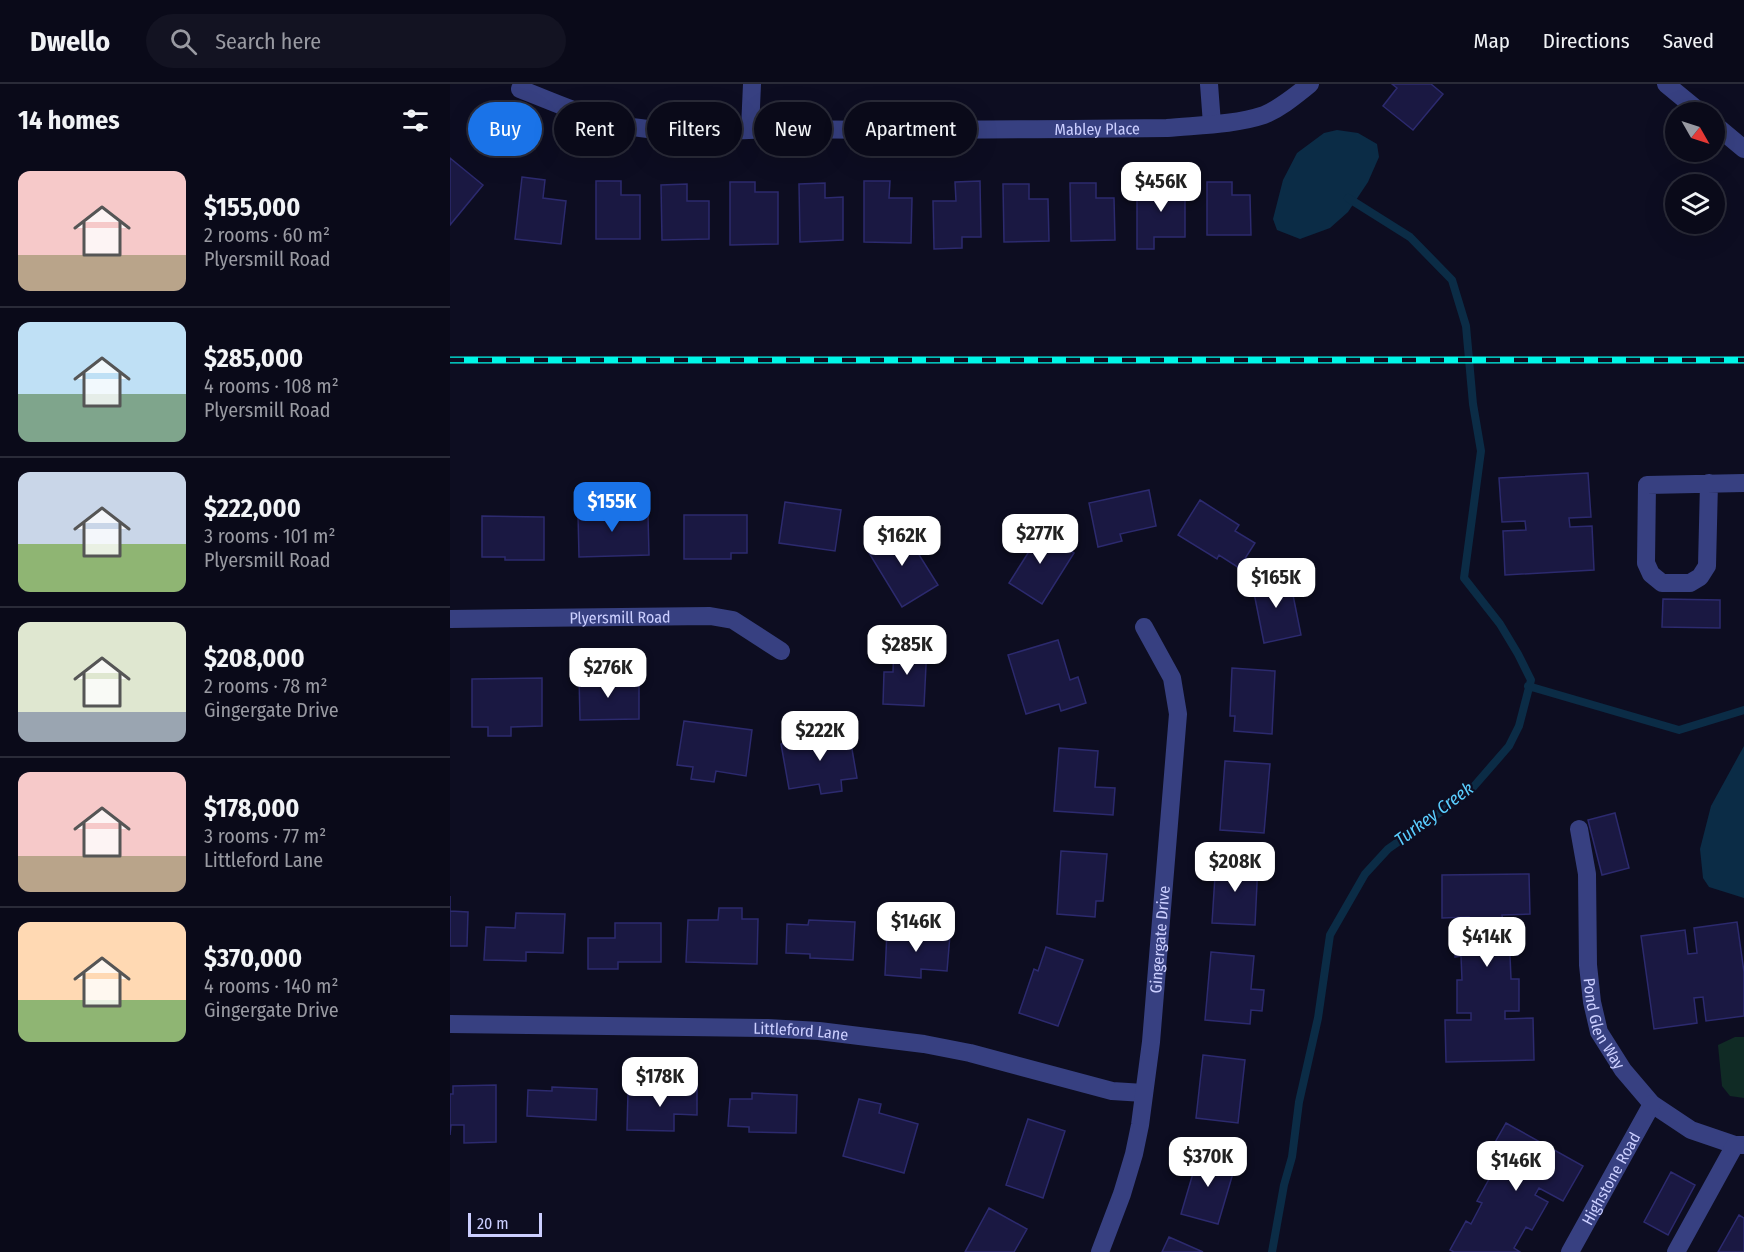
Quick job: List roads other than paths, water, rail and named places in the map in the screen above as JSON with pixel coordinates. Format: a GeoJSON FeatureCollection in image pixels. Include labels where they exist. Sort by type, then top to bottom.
{"type":"FeatureCollection","features":[{"type":"Feature","properties":{"kind":"street"},"geometry":{"type":"LineString","coordinates":[[750,129],[752,84]]}},
{"type":"Feature","properties":{"kind":"street"},"geometry":{"type":"LineString","coordinates":[[1209,84],[1212,124]]}},
{"type":"Feature","properties":{"kind":"street","name":"Mabley Place"},"geometry":{"type":"LineString","coordinates":[[520,89],[604,121],[639,128],[675,131],[1155,128],[1212,124],[1264,115],[1288,101],[1310,84]]}},
{"type":"Feature","properties":{"kind":"street"},"geometry":{"type":"LineString","coordinates":[[1666,84],[1688,102]]}},
{"type":"Feature","properties":{"kind":"street"},"geometry":{"type":"LineString","coordinates":[[1725,133],[1744,149]]}},
{"type":"Feature","properties":{"kind":"street"},"geometry":{"type":"LineString","coordinates":[[1709,483],[1707,566],[1700,577],[1690,583],[1662,583],[1651,574],[1646,563],[1647,485],[1709,483],[1744,483]]}},
{"type":"Feature","properties":{"kind":"street","name":"Plyersmill Road"},"geometry":{"type":"LineString","coordinates":[[450,619],[710,616],[733,620],[781,651]]}},
{"type":"Feature","properties":{"kind":"street","name":"Gingergate Drive"},"geometry":{"type":"LineString","coordinates":[[1100,1252],[1134,1154],[1144,1093],[1178,714],[1172,678],[1144,627]]}},
{"type":"Feature","properties":{"kind":"street","name":"Pond Glen Way"},"geometry":{"type":"LineString","coordinates":[[1579,829],[1587,874],[1588,965],[1592,1002],[1599,1032],[1623,1070],[1652,1104],[1691,1130],[1740,1145]]}},
{"type":"Feature","properties":{"kind":"street","name":"Littleford Lane"},"geometry":{"type":"LineString","coordinates":[[450,1024],[768,1028],[819,1031],[924,1044],[970,1053],[1112,1091],[1144,1093]]}},
{"type":"Feature","properties":{"kind":"street","name":"Highstone Road"},"geometry":{"type":"LineString","coordinates":[[1570,1252],[1652,1104]]}},
{"type":"Feature","properties":{"kind":"street"},"geometry":{"type":"LineString","coordinates":[[1676,1252],[1740,1145]]}},
{"type":"Feature","properties":{"kind":"water"},"geometry":{"type":"Polygon","coordinates":[[[1337,130],[1358,133],[1377,144],[1379,157],[1368,182],[1348,212],[1330,228],[1300,239],[1277,230],[1273,219],[1283,180],[1297,153],[1324,133],[1337,130]]]}},
{"type":"Feature","properties":{"kind":"water"},"geometry":{"type":"Polygon","coordinates":[[[1744,746],[1744,898],[1709,887],[1703,878],[1700,849],[1711,806],[1744,746]]]}},
{"type":"Feature","properties":{"kind":"waterway","name":"Turkey Creek"},"geometry":{"type":"LineString","coordinates":[[1272,1252],[1284,1185],[1292,1157],[1299,1102],[1318,1018],[1330,935],[1365,874],[1388,849],[1469,792],[1509,746],[1519,726],[1531,680],[1500,624],[1464,578],[1481,451],[1473,404],[1466,326],[1452,280],[1410,237],[1348,198]]}},
{"type":"Feature","properties":{"kind":"waterway"},"geometry":{"type":"LineString","coordinates":[[1528,686],[1679,730],[1744,710]]}},
{"type":"Feature","properties":{"kind":"railway"},"geometry":{"type":"LineString","coordinates":[[450,360],[1744,360]]}}]}
